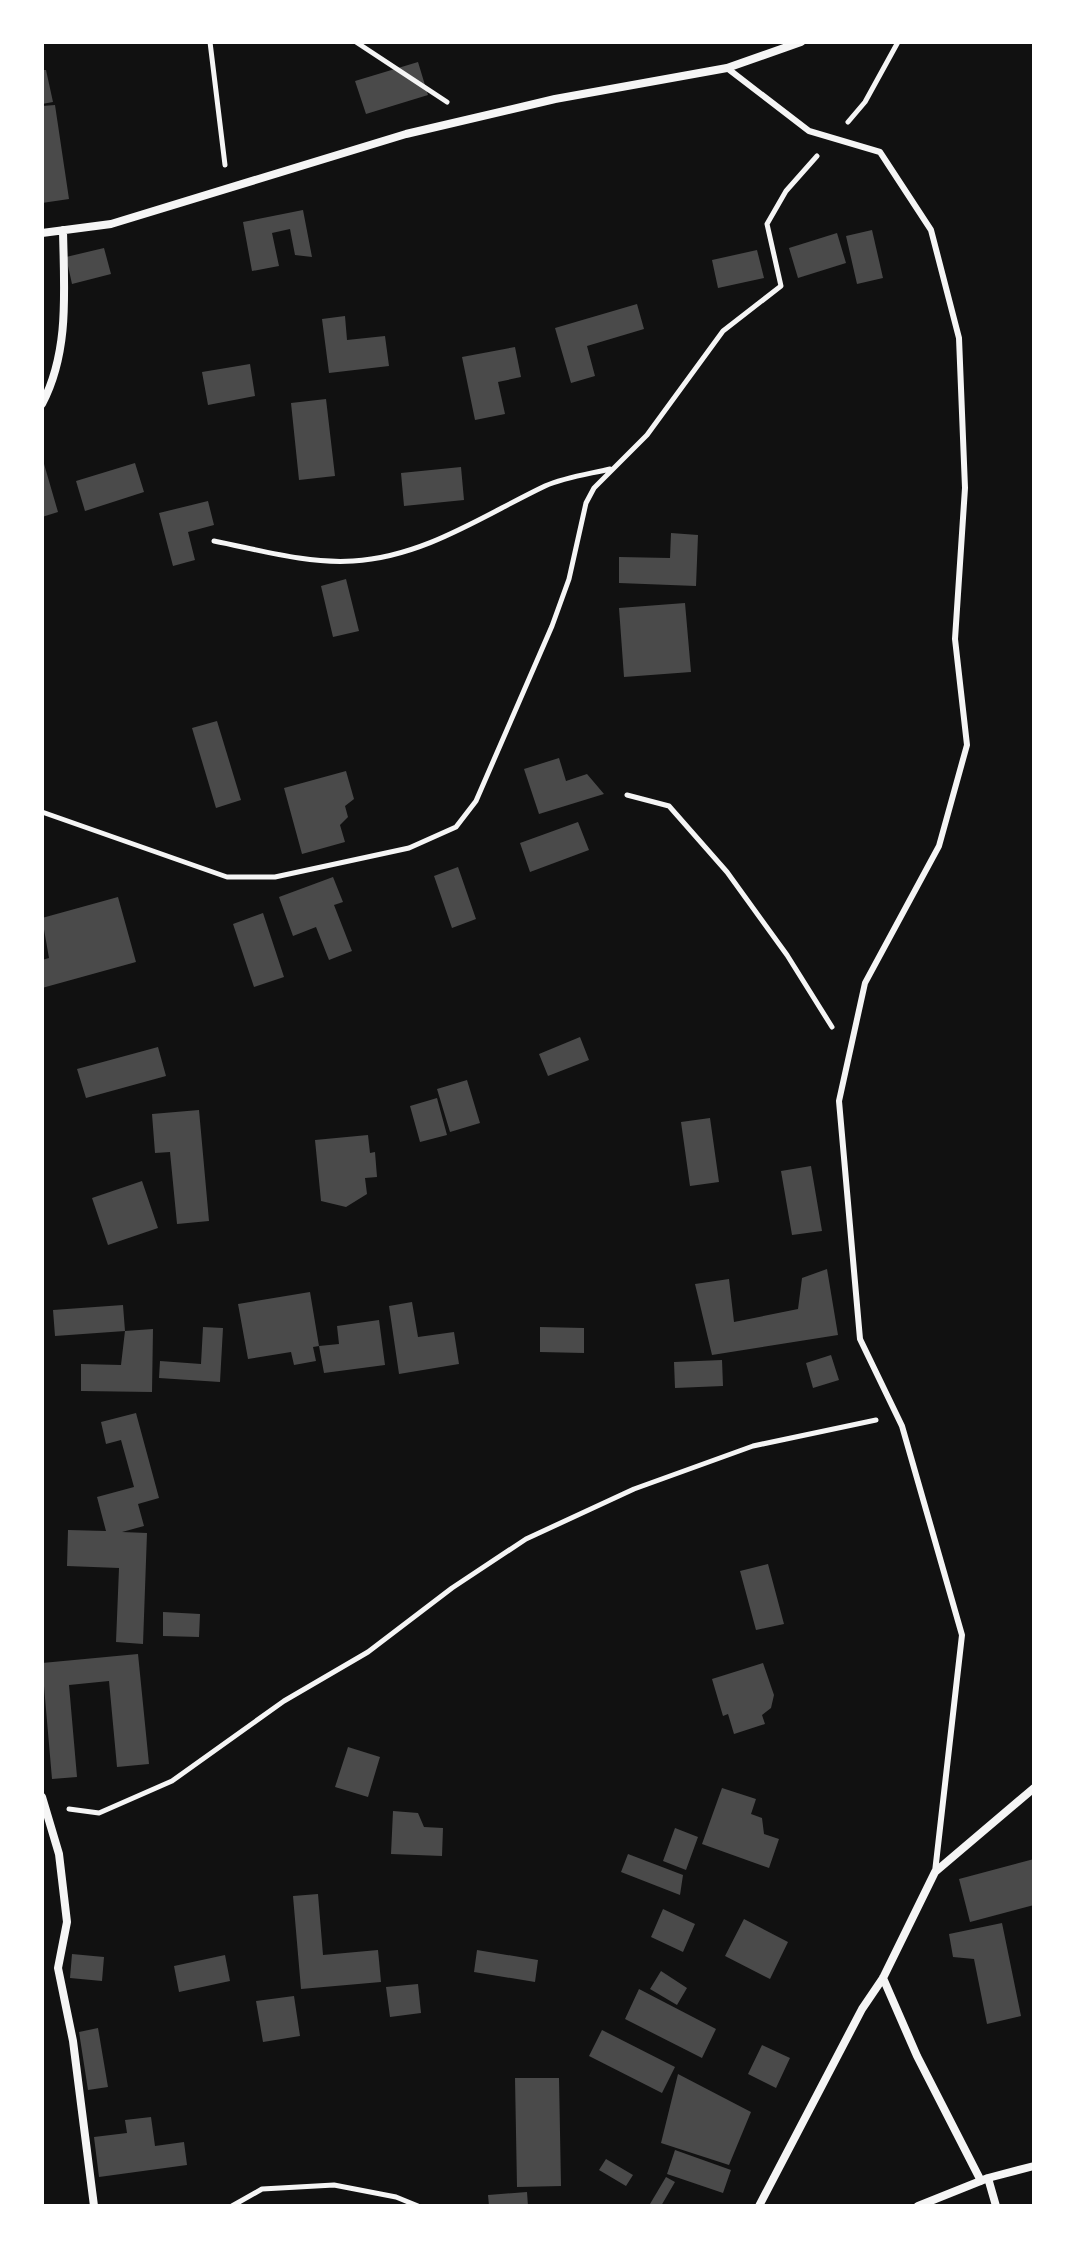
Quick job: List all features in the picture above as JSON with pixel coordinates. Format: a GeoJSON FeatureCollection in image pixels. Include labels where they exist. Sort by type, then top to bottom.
{"type":"FeatureCollection","features":[{"type":"Feature","properties":{"kind":"street"},"geometry":{"type":"LineString","coordinates":[[42,233],[111,224],[406,134],[555,99],[727,68],[801,42]]}},
{"type":"Feature","properties":{"kind":"street"},"geometry":{"type":"LineString","coordinates":[[42,404],[57,370],[64,317],[63,230]]}},
{"type":"Feature","properties":{"kind":"street"},"geometry":{"type":"LineString","coordinates":[[759,2206],[862,2009],[883,1978],[935,1872],[1034,1788]]}},
{"type":"Feature","properties":{"kind":"street"},"geometry":{"type":"LineString","coordinates":[[43,1801],[59,1854],[67,1922],[58,1968],[73,2041],[94,2206]]}},
{"type":"Feature","properties":{"kind":"street"},"geometry":{"type":"LineString","coordinates":[[883,1978],[917,2056],[996,2206]]}},
{"type":"Feature","properties":{"kind":"street"},"geometry":{"type":"LineString","coordinates":[[918,2206],[984,2180],[1034,2166]]}},
{"type":"Feature","properties":{"kind":"lane"},"geometry":{"type":"LineString","coordinates":[[727,68],[809,131],[880,152],[931,230],[959,338],[965,488],[955,639],[967,745],[939,846],[865,983],[839,1101],[860,1339],[897,1416],[935,1531],[962,1635],[935,1872]]}},
{"type":"Feature","properties":{"kind":"path"},"geometry":{"type":"LineString","coordinates":[[210,42],[228,190]]}},
{"type":"Feature","properties":{"kind":"path"},"geometry":{"type":"LineString","coordinates":[[356,42],[434,91],[465,120]]}},
{"type":"Feature","properties":{"kind":"path"},"geometry":{"type":"LineString","coordinates":[[42,812],[227,877],[275,877],[409,848],[456,827],[476,801],[552,626],[569,579],[586,503],[594,488],[647,435],[723,331],[781,286],[780,270],[768,236],[770,215],[865,102],[898,42]]}},
{"type":"Feature","properties":{"kind":"path"},"geometry":{"type":"LineString","coordinates":[[214,541],[309,560],[355,561],[422,546],[470,526],[547,485],[615,468]]}},
{"type":"Feature","properties":{"kind":"path"},"geometry":{"type":"LineString","coordinates":[[627,795],[669,806],[727,872],[787,955],[850,1054]]}},
{"type":"Feature","properties":{"kind":"path"},"geometry":{"type":"LineString","coordinates":[[43,1801],[99,1813],[172,1781],[284,1701],[368,1652],[452,1588],[526,1539],[634,1489],[753,1446],[897,1416]]}},
{"type":"Feature","properties":{"kind":"path"},"geometry":{"type":"LineString","coordinates":[[232,2206],[262,2189],[334,2185],[396,2197],[418,2206]]}},
{"type":"Feature","properties":{"kind":"building"},"geometry":{"type":"Polygon","coordinates":[[[418,62],[428,95],[366,114],[355,81],[418,62]]]}},
{"type":"Feature","properties":{"kind":"building"},"geometry":{"type":"Polygon","coordinates":[[[42,70],[46,70],[53,102],[42,104],[42,70]]]}},
{"type":"Feature","properties":{"kind":"building"},"geometry":{"type":"Polygon","coordinates":[[[55,105],[69,199],[42,203],[42,106],[55,105]]]}},
{"type":"Feature","properties":{"kind":"building"},"geometry":{"type":"Polygon","coordinates":[[[303,210],[312,257],[295,255],[290,229],[272,233],[279,266],[252,271],[243,222],[303,210]]]}},
{"type":"Feature","properties":{"kind":"building"},"geometry":{"type":"Polygon","coordinates":[[[872,230],[883,278],[857,284],[846,236],[872,230]]]}},
{"type":"Feature","properties":{"kind":"building"},"geometry":{"type":"Polygon","coordinates":[[[837,233],[846,263],[798,278],[789,248],[837,233]]]}},
{"type":"Feature","properties":{"kind":"building"},"geometry":{"type":"Polygon","coordinates":[[[104,248],[111,274],[72,284],[66,257],[104,248]]]}},
{"type":"Feature","properties":{"kind":"building"},"geometry":{"type":"Polygon","coordinates":[[[757,250],[764,278],[718,288],[712,260],[757,250]]]}},
{"type":"Feature","properties":{"kind":"building"},"geometry":{"type":"Polygon","coordinates":[[[637,304],[644,329],[587,346],[595,376],[571,383],[555,328],[637,304]]]}},
{"type":"Feature","properties":{"kind":"building"},"geometry":{"type":"Polygon","coordinates":[[[345,316],[347,340],[385,336],[389,366],[329,373],[322,319],[345,316]]]}},
{"type":"Feature","properties":{"kind":"building"},"geometry":{"type":"Polygon","coordinates":[[[515,347],[521,377],[498,382],[505,414],[475,420],[462,357],[515,347]]]}},
{"type":"Feature","properties":{"kind":"building"},"geometry":{"type":"Polygon","coordinates":[[[250,364],[255,396],[208,405],[202,372],[250,364]]]}},
{"type":"Feature","properties":{"kind":"building"},"geometry":{"type":"Polygon","coordinates":[[[326,399],[335,476],[299,480],[291,403],[326,399]]]}},
{"type":"Feature","properties":{"kind":"building"},"geometry":{"type":"Polygon","coordinates":[[[42,457],[58,512],[42,517],[42,457]]]}},
{"type":"Feature","properties":{"kind":"building"},"geometry":{"type":"Polygon","coordinates":[[[135,463],[144,492],[85,511],[76,481],[135,463]]]}},
{"type":"Feature","properties":{"kind":"building"},"geometry":{"type":"Polygon","coordinates":[[[461,467],[464,500],[404,506],[401,473],[461,467]]]}},
{"type":"Feature","properties":{"kind":"building"},"geometry":{"type":"Polygon","coordinates":[[[208,501],[214,525],[188,532],[195,560],[173,566],[159,513],[208,501]]]}},
{"type":"Feature","properties":{"kind":"building"},"geometry":{"type":"Polygon","coordinates":[[[671,533],[698,535],[696,586],[619,583],[619,557],[670,558],[671,533]]]}},
{"type":"Feature","properties":{"kind":"building"},"geometry":{"type":"Polygon","coordinates":[[[346,579],[359,631],[333,637],[321,586],[346,579]]]}},
{"type":"Feature","properties":{"kind":"building"},"geometry":{"type":"Polygon","coordinates":[[[685,603],[691,672],[624,677],[619,608],[685,603]]]}},
{"type":"Feature","properties":{"kind":"building"},"geometry":{"type":"Polygon","coordinates":[[[217,721],[241,800],[216,808],[192,728],[217,721]]]}},
{"type":"Feature","properties":{"kind":"building"},"geometry":{"type":"Polygon","coordinates":[[[559,758],[566,781],[587,774],[604,794],[539,814],[524,769],[559,758]]]}},
{"type":"Feature","properties":{"kind":"building"},"geometry":{"type":"Polygon","coordinates":[[[346,771],[354,799],[345,806],[348,817],[340,825],[345,842],[302,854],[284,788],[346,771]]]}},
{"type":"Feature","properties":{"kind":"building"},"geometry":{"type":"Polygon","coordinates":[[[578,822],[589,850],[530,872],[520,843],[578,822]]]}},
{"type":"Feature","properties":{"kind":"building"},"geometry":{"type":"Polygon","coordinates":[[[458,867],[476,919],[452,928],[434,876],[458,867]]]}},
{"type":"Feature","properties":{"kind":"building"},"geometry":{"type":"Polygon","coordinates":[[[333,877],[343,902],[334,905],[352,951],[329,960],[316,927],[293,936],[279,897],[333,877]]]}},
{"type":"Feature","properties":{"kind":"building"},"geometry":{"type":"Polygon","coordinates":[[[118,897],[136,962],[42,988],[42,960],[49,958],[42,918],[118,897]]]}},
{"type":"Feature","properties":{"kind":"building"},"geometry":{"type":"Polygon","coordinates":[[[263,913],[284,977],[254,987],[233,924],[263,913]]]}},
{"type":"Feature","properties":{"kind":"building"},"geometry":{"type":"Polygon","coordinates":[[[580,1037],[589,1060],[548,1076],[539,1054],[580,1037]]]}},
{"type":"Feature","properties":{"kind":"building"},"geometry":{"type":"Polygon","coordinates":[[[158,1047],[166,1076],[86,1098],[77,1069],[158,1047]]]}},
{"type":"Feature","properties":{"kind":"building"},"geometry":{"type":"Polygon","coordinates":[[[467,1080],[480,1123],[450,1132],[437,1089],[467,1080]]]}},
{"type":"Feature","properties":{"kind":"building"},"geometry":{"type":"Polygon","coordinates":[[[437,1098],[447,1135],[420,1142],[410,1106],[437,1098]]]}},
{"type":"Feature","properties":{"kind":"building"},"geometry":{"type":"Polygon","coordinates":[[[199,1110],[209,1221],[177,1224],[170,1152],[155,1153],[152,1114],[199,1110]]]}},
{"type":"Feature","properties":{"kind":"building"},"geometry":{"type":"Polygon","coordinates":[[[710,1118],[719,1182],[690,1186],[681,1122],[710,1118]]]}},
{"type":"Feature","properties":{"kind":"building"},"geometry":{"type":"Polygon","coordinates":[[[368,1135],[370,1153],[375,1152],[377,1177],[365,1178],[367,1194],[346,1207],[321,1201],[315,1140],[368,1135]]]}},
{"type":"Feature","properties":{"kind":"building"},"geometry":{"type":"Polygon","coordinates":[[[811,1166],[822,1231],[792,1235],[781,1171],[811,1166]]]}},
{"type":"Feature","properties":{"kind":"building"},"geometry":{"type":"Polygon","coordinates":[[[142,1181],[158,1228],[108,1245],[92,1198],[142,1181]]]}},
{"type":"Feature","properties":{"kind":"building"},"geometry":{"type":"Polygon","coordinates":[[[827,1269],[838,1335],[712,1355],[695,1284],[729,1279],[734,1322],[798,1309],[802,1278],[827,1269]]]}},
{"type":"Feature","properties":{"kind":"building"},"geometry":{"type":"Polygon","coordinates":[[[310,1292],[319,1346],[313,1347],[316,1361],[294,1365],[291,1352],[248,1359],[238,1304],[310,1292]]]}},
{"type":"Feature","properties":{"kind":"building"},"geometry":{"type":"Polygon","coordinates":[[[412,1302],[418,1337],[454,1332],[459,1364],[399,1374],[389,1306],[412,1302]]]}},
{"type":"Feature","properties":{"kind":"building"},"geometry":{"type":"Polygon","coordinates":[[[123,1305],[125,1331],[55,1336],[53,1310],[123,1305]]]}},
{"type":"Feature","properties":{"kind":"building"},"geometry":{"type":"Polygon","coordinates":[[[379,1320],[385,1365],[324,1373],[319,1346],[339,1344],[337,1326],[379,1320]]]}},
{"type":"Feature","properties":{"kind":"building"},"geometry":{"type":"Polygon","coordinates":[[[203,1327],[223,1328],[220,1382],[159,1378],[160,1361],[201,1364],[203,1327]]]}},
{"type":"Feature","properties":{"kind":"building"},"geometry":{"type":"Polygon","coordinates":[[[540,1327],[584,1328],[584,1353],[540,1352],[540,1327]]]}},
{"type":"Feature","properties":{"kind":"building"},"geometry":{"type":"Polygon","coordinates":[[[153,1329],[152,1392],[81,1391],[81,1364],[121,1365],[125,1331],[153,1329]]]}},
{"type":"Feature","properties":{"kind":"building"},"geometry":{"type":"Polygon","coordinates":[[[831,1355],[839,1380],[813,1388],[806,1363],[831,1355]]]}},
{"type":"Feature","properties":{"kind":"building"},"geometry":{"type":"Polygon","coordinates":[[[722,1360],[723,1386],[675,1388],[674,1362],[722,1360]]]}},
{"type":"Feature","properties":{"kind":"building"},"geometry":{"type":"Polygon","coordinates":[[[136,1413],[159,1498],[138,1504],[144,1526],[122,1532],[147,1533],[143,1644],[116,1642],[119,1568],[67,1566],[68,1530],[106,1531],[97,1497],[134,1487],[121,1440],[106,1444],[101,1422],[136,1413]]]}},
{"type":"Feature","properties":{"kind":"building"},"geometry":{"type":"Polygon","coordinates":[[[768,1564],[784,1624],[756,1630],[740,1571],[768,1564]]]}},
{"type":"Feature","properties":{"kind":"building"},"geometry":{"type":"Polygon","coordinates":[[[163,1612],[200,1614],[199,1637],[163,1636],[163,1612]]]}},
{"type":"Feature","properties":{"kind":"building"},"geometry":{"type":"Polygon","coordinates":[[[138,1654],[149,1764],[117,1767],[109,1681],[69,1685],[77,1777],[52,1779],[42,1663],[138,1654]]]}},
{"type":"Feature","properties":{"kind":"building"},"geometry":{"type":"Polygon","coordinates":[[[763,1663],[774,1695],[771,1708],[762,1715],[765,1724],[734,1734],[728,1714],[723,1716],[712,1679],[763,1663]]]}},
{"type":"Feature","properties":{"kind":"building"},"geometry":{"type":"Polygon","coordinates":[[[348,1747],[380,1757],[368,1797],[335,1787],[348,1747]]]}},
{"type":"Feature","properties":{"kind":"building"},"geometry":{"type":"Polygon","coordinates":[[[722,1788],[756,1799],[751,1814],[762,1818],[764,1834],[779,1839],[769,1868],[702,1844],[722,1788]]]}},
{"type":"Feature","properties":{"kind":"building"},"geometry":{"type":"Polygon","coordinates":[[[393,1811],[418,1813],[424,1827],[443,1828],[442,1856],[391,1854],[393,1811]]]}},
{"type":"Feature","properties":{"kind":"building"},"geometry":{"type":"Polygon","coordinates":[[[675,1828],[698,1837],[686,1870],[663,1861],[675,1828]]]}},
{"type":"Feature","properties":{"kind":"building"},"geometry":{"type":"Polygon","coordinates":[[[628,1854],[683,1875],[680,1895],[621,1872],[628,1854]]]}},
{"type":"Feature","properties":{"kind":"building"},"geometry":{"type":"Polygon","coordinates":[[[1034,1859],[1034,1905],[970,1922],[959,1879],[1034,1859]]]}},
{"type":"Feature","properties":{"kind":"building"},"geometry":{"type":"Polygon","coordinates":[[[318,1894],[323,1955],[378,1950],[381,1982],[301,1989],[293,1896],[318,1894]]]}},
{"type":"Feature","properties":{"kind":"building"},"geometry":{"type":"Polygon","coordinates":[[[663,1909],[695,1924],[683,1952],[651,1937],[663,1909]]]}},
{"type":"Feature","properties":{"kind":"building"},"geometry":{"type":"Polygon","coordinates":[[[744,1919],[788,1942],[770,1979],[725,1956],[744,1919]]]}},
{"type":"Feature","properties":{"kind":"building"},"geometry":{"type":"Polygon","coordinates":[[[1002,1923],[1021,2016],[987,2024],[974,1959],[953,1957],[949,1934],[1002,1923]]]}},
{"type":"Feature","properties":{"kind":"building"},"geometry":{"type":"Polygon","coordinates":[[[477,1950],[538,1960],[535,1982],[474,1972],[477,1950]]]}},
{"type":"Feature","properties":{"kind":"building"},"geometry":{"type":"Polygon","coordinates":[[[72,1954],[104,1957],[102,1981],[70,1978],[72,1954]]]}},
{"type":"Feature","properties":{"kind":"building"},"geometry":{"type":"Polygon","coordinates":[[[225,1955],[230,1981],[179,1992],[174,1966],[225,1955]]]}},
{"type":"Feature","properties":{"kind":"building"},"geometry":{"type":"Polygon","coordinates":[[[661,1971],[687,1988],[677,2005],[650,1989],[661,1971]]]}},
{"type":"Feature","properties":{"kind":"building"},"geometry":{"type":"Polygon","coordinates":[[[418,1984],[421,2013],[390,2017],[386,1987],[418,1984]]]}},
{"type":"Feature","properties":{"kind":"building"},"geometry":{"type":"Polygon","coordinates":[[[639,1989],[716,2029],[702,2058],[625,2019],[639,1989]]]}},
{"type":"Feature","properties":{"kind":"building"},"geometry":{"type":"Polygon","coordinates":[[[294,1996],[300,2036],[263,2042],[256,2001],[294,1996]]]}},
{"type":"Feature","properties":{"kind":"building"},"geometry":{"type":"Polygon","coordinates":[[[98,2028],[108,2087],[88,2090],[79,2032],[98,2028]]]}},
{"type":"Feature","properties":{"kind":"building"},"geometry":{"type":"Polygon","coordinates":[[[602,2030],[675,2067],[662,2093],[589,2056],[602,2030]]]}},
{"type":"Feature","properties":{"kind":"building"},"geometry":{"type":"Polygon","coordinates":[[[762,2045],[790,2058],[776,2088],[748,2074],[762,2045]]]}},
{"type":"Feature","properties":{"kind":"building"},"geometry":{"type":"Polygon","coordinates":[[[678,2074],[751,2112],[729,2165],[661,2143],[678,2074]]]}},
{"type":"Feature","properties":{"kind":"building"},"geometry":{"type":"Polygon","coordinates":[[[515,2078],[559,2078],[561,2186],[517,2187],[515,2078]]]}},
{"type":"Feature","properties":{"kind":"building"},"geometry":{"type":"Polygon","coordinates":[[[151,2117],[155,2146],[184,2142],[187,2165],[99,2177],[94,2137],[127,2133],[125,2120],[151,2117]]]}},
{"type":"Feature","properties":{"kind":"building"},"geometry":{"type":"Polygon","coordinates":[[[675,2150],[731,2170],[723,2193],[667,2174],[675,2150]]]}},
{"type":"Feature","properties":{"kind":"building"},"geometry":{"type":"Polygon","coordinates":[[[606,2159],[633,2175],[626,2186],[599,2170],[606,2159]]]}},
{"type":"Feature","properties":{"kind":"building"},"geometry":{"type":"Polygon","coordinates":[[[666,2177],[675,2182],[661,2206],[650,2204],[666,2177]]]}},
{"type":"Feature","properties":{"kind":"building"},"geometry":{"type":"Polygon","coordinates":[[[527,2192],[528,2206],[489,2206],[488,2195],[527,2192]]]}}]}
